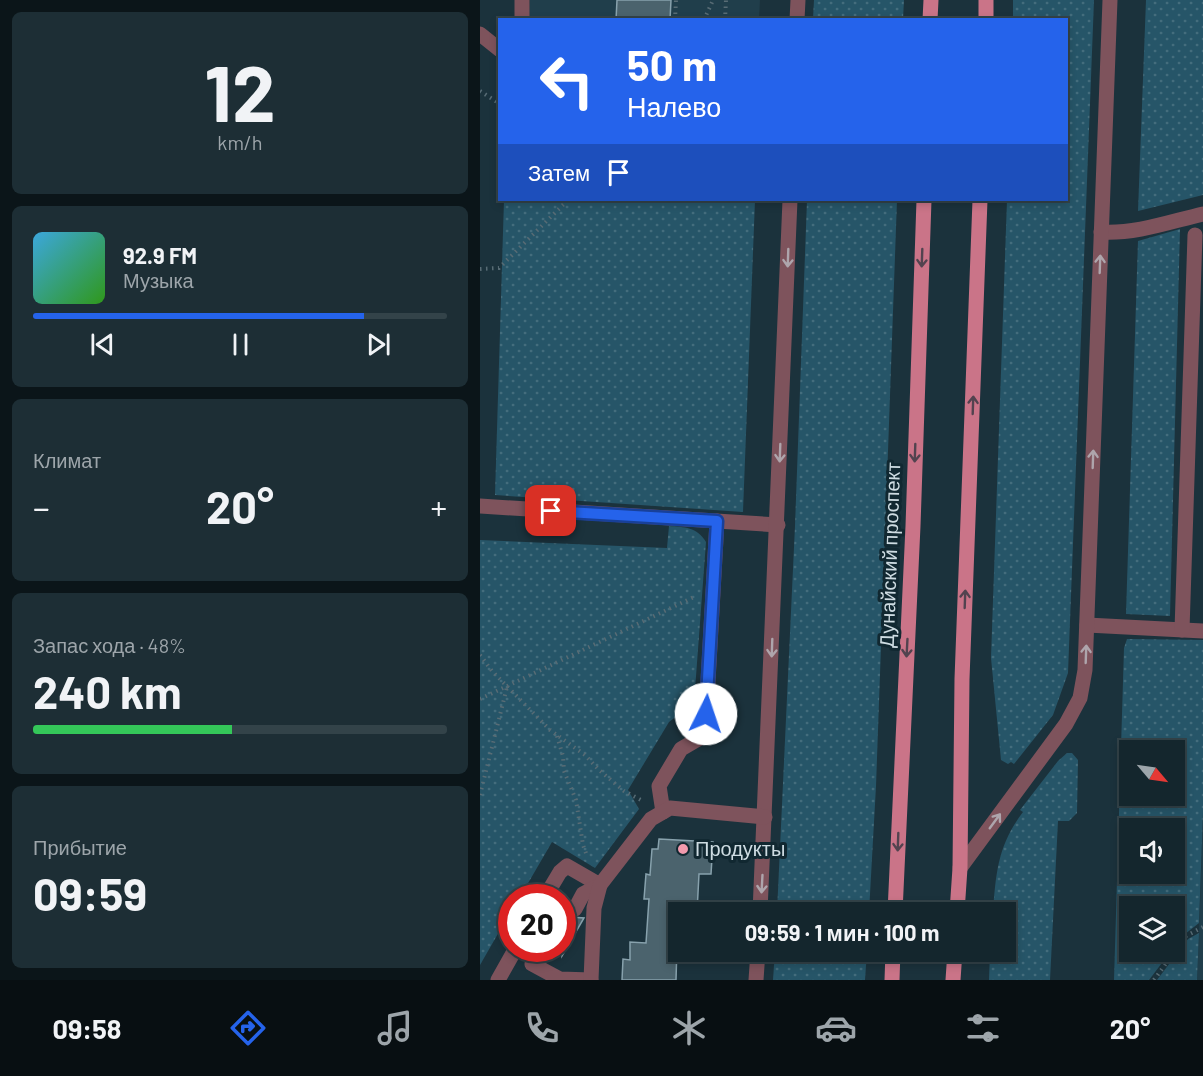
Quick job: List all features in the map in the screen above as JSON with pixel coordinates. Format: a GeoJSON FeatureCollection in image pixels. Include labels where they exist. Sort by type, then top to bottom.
{"type":"FeatureCollection","features":[{"type":"Feature","properties":{"kind":"main road"},"geometry":{"type":"LineString","coordinates":[[930,18],[931,0]]}},
{"type":"Feature","properties":{"kind":"main road"},"geometry":{"type":"LineString","coordinates":[[986,0],[986,18]]}},
{"type":"Feature","properties":{"kind":"main road","name":"Дунайский проспект"},"geometry":{"type":"LineString","coordinates":[[895,902],[924,201]]}},
{"type":"Feature","properties":{"kind":"main road"},"geometry":{"type":"LineString","coordinates":[[958,902],[962,679],[980,201]]}},
{"type":"Feature","properties":{"kind":"main road"},"geometry":{"type":"LineString","coordinates":[[892,980],[893,962]]}},
{"type":"Feature","properties":{"kind":"main road"},"geometry":{"type":"LineString","coordinates":[[953,980],[954,962]]}},
{"type":"Feature","properties":{"kind":"street"},"geometry":{"type":"LineString","coordinates":[[522,0],[522,18]]}},
{"type":"Feature","properties":{"kind":"street"},"geometry":{"type":"LineString","coordinates":[[797,18],[798,0]]}},
{"type":"Feature","properties":{"kind":"street"},"geometry":{"type":"LineString","coordinates":[[960,868],[1066,724],[1080,698],[1085,670],[1110,0]]}},
{"type":"Feature","properties":{"kind":"street"},"geometry":{"type":"LineString","coordinates":[[480,34],[498,48]]}},
{"type":"Feature","properties":{"kind":"street"},"geometry":{"type":"LineString","coordinates":[[761,902],[790,201]]}},
{"type":"Feature","properties":{"kind":"street"},"geometry":{"type":"LineString","coordinates":[[1101,232],[1118,233],[1140,230],[1203,214]]}},
{"type":"Feature","properties":{"kind":"street"},"geometry":{"type":"LineString","coordinates":[[1182,630],[1197,313],[1195,235]]}},
{"type":"Feature","properties":{"kind":"street"},"geometry":{"type":"LineString","coordinates":[[480,506],[778,525]]}},
{"type":"Feature","properties":{"kind":"street"},"geometry":{"type":"LineString","coordinates":[[663,812],[659,786],[681,749],[705,735],[717,521]]}},
{"type":"Feature","properties":{"kind":"street"},"geometry":{"type":"LineString","coordinates":[[1087,625],[1203,631]]}},
{"type":"Feature","properties":{"kind":"street"},"geometry":{"type":"LineString","coordinates":[[532,964],[560,979],[591,980],[594,908],[600,885],[651,819],[670,808],[765,817]]}},
{"type":"Feature","properties":{"kind":"street"},"geometry":{"type":"LineString","coordinates":[[553,884],[567,866],[600,885]]}},
{"type":"Feature","properties":{"kind":"street"},"geometry":{"type":"LineString","coordinates":[[576,906],[583,894],[600,885]]}},
{"type":"Feature","properties":{"kind":"street"},"geometry":{"type":"LineString","coordinates":[[498,980],[508,962]]}},
{"type":"Feature","properties":{"kind":"street"},"geometry":{"type":"LineString","coordinates":[[756,980],[757,962]]}},
{"type":"Feature","properties":{"kind":"path"},"geometry":{"type":"LineString","coordinates":[[675,18],[676,0]]}},
{"type":"Feature","properties":{"kind":"path"},"geometry":{"type":"LineString","coordinates":[[705,18],[713,0]]}},
{"type":"Feature","properties":{"kind":"path"},"geometry":{"type":"LineString","coordinates":[[725,18],[726,0]]}},
{"type":"Feature","properties":{"kind":"path"},"geometry":{"type":"LineString","coordinates":[[480,91],[498,103]]}},
{"type":"Feature","properties":{"kind":"path"},"geometry":{"type":"LineString","coordinates":[[480,269],[499,268],[567,201]]}},
{"type":"Feature","properties":{"kind":"path"},"geometry":{"type":"LineString","coordinates":[[480,699],[697,595]]}},
{"type":"Feature","properties":{"kind":"path"},"geometry":{"type":"LineString","coordinates":[[480,654],[507,687],[557,735],[585,755],[624,791],[663,812]]}},
{"type":"Feature","properties":{"kind":"path"},"geometry":{"type":"LineString","coordinates":[[480,795],[507,687]]}},
{"type":"Feature","properties":{"kind":"path"},"geometry":{"type":"LineString","coordinates":[[557,735],[563,756],[564,771],[576,801],[583,845],[600,885]]}},
{"type":"Feature","properties":{"kind":"path"},"geometry":{"type":"LineString","coordinates":[[1154,980],[1186,936],[1203,927]]}},
{"type":"Feature","properties":{"kind":"shaded area"},"geometry":{"type":"Polygon","coordinates":[[[530,0],[760,0],[759,18],[529,18],[530,0]]]}},
{"type":"Feature","properties":{"kind":"shaded area"},"geometry":{"type":"Polygon","coordinates":[[[814,0],[904,0],[903,18],[813,18],[814,0]]]}},
{"type":"Feature","properties":{"kind":"shaded area"},"geometry":{"type":"Polygon","coordinates":[[[1013,0],[1094,0],[1068,673],[1053,715],[1014,764],[1011,762],[1008,764],[1001,760],[991,658],[1007,201],[1068,201],[1068,18],[1013,18],[1013,0]]]}},
{"type":"Feature","properties":{"kind":"shaded area"},"geometry":{"type":"Polygon","coordinates":[[[1146,0],[1203,0],[1203,195],[1138,211],[1146,0]]]}},
{"type":"Feature","properties":{"kind":"shaded area"},"geometry":{"type":"Polygon","coordinates":[[[504,201],[755,201],[743,512],[495,495],[504,201]]]}},
{"type":"Feature","properties":{"kind":"shaded area"},"geometry":{"type":"Polygon","coordinates":[[[807,201],[897,201],[876,786],[870,902],[777,902],[807,201]]]}},
{"type":"Feature","properties":{"kind":"shaded area"},"geometry":{"type":"Polygon","coordinates":[[[1180,229],[1170,616],[1126,614],[1138,241],[1180,229]]]}},
{"type":"Feature","properties":{"kind":"shaded area"},"geometry":{"type":"Polygon","coordinates":[[[669,526],[699,533],[706,542],[694,703],[669,722],[628,790],[639,809],[595,868],[552,842],[528,884],[498,884],[498,934],[480,965],[480,540],[667,548],[669,526]]]}},
{"type":"Feature","properties":{"kind":"shaded area"},"geometry":{"type":"Polygon","coordinates":[[[1127,639],[1203,640],[1203,812],[1199,923],[1185,934],[1185,896],[1119,896],[1119,962],[1163,962],[1149,980],[1114,980],[1119,806],[1185,806],[1185,740],[1121,740],[1124,648],[1127,639]]]}},
{"type":"Feature","properties":{"kind":"shaded area"},"geometry":{"type":"Polygon","coordinates":[[[1067,753],[1072,753],[1078,760],[1077,813],[1069,821],[1058,821],[1050,980],[989,980],[990,962],[1016,962],[1016,902],[994,902],[997,871],[1003,848],[1023,812],[1020,810],[1058,761],[1067,753]]]}},
{"type":"Feature","properties":{"kind":"shaded area"},"geometry":{"type":"Polygon","coordinates":[[[1203,812],[1203,980],[1197,980],[1199,933],[1203,812]]]}},
{"type":"Feature","properties":{"kind":"shaded area"},"geometry":{"type":"Polygon","coordinates":[[[1199,933],[1197,980],[1157,980],[1171,962],[1185,962],[1185,943],[1199,933]]]}},
{"type":"Feature","properties":{"kind":"shaded area"},"geometry":{"type":"Polygon","coordinates":[[[774,962],[866,962],[865,980],[773,980],[774,962]]]}},
{"type":"Feature","properties":{"kind":"building"},"geometry":{"type":"Polygon","coordinates":[[[617,0],[671,0],[670,18],[616,18],[617,0]]]}},
{"type":"Feature","properties":{"kind":"building"},"geometry":{"type":"Polygon","coordinates":[[[659,839],[713,842],[711,874],[699,874],[698,902],[668,902],[668,962],[677,962],[676,980],[622,980],[623,959],[630,960],[630,942],[646,943],[649,899],[644,899],[646,874],[650,875],[652,849],[658,849],[659,839]]]}},
{"type":"Feature","properties":{"kind":"building"},"geometry":{"type":"Polygon","coordinates":[[[576,917],[584,918],[576,932],[576,917]]]}},
{"type":"Feature","properties":{"kind":"place","name":"Продукты"},"geometry":{"type":"Point","coordinates":[683,849]}},
{"type":"Feature","properties":{"kind":"route"},"geometry":{"type":"LineString","coordinates":[[551,511],[717,521],[706,714]]}}]}
